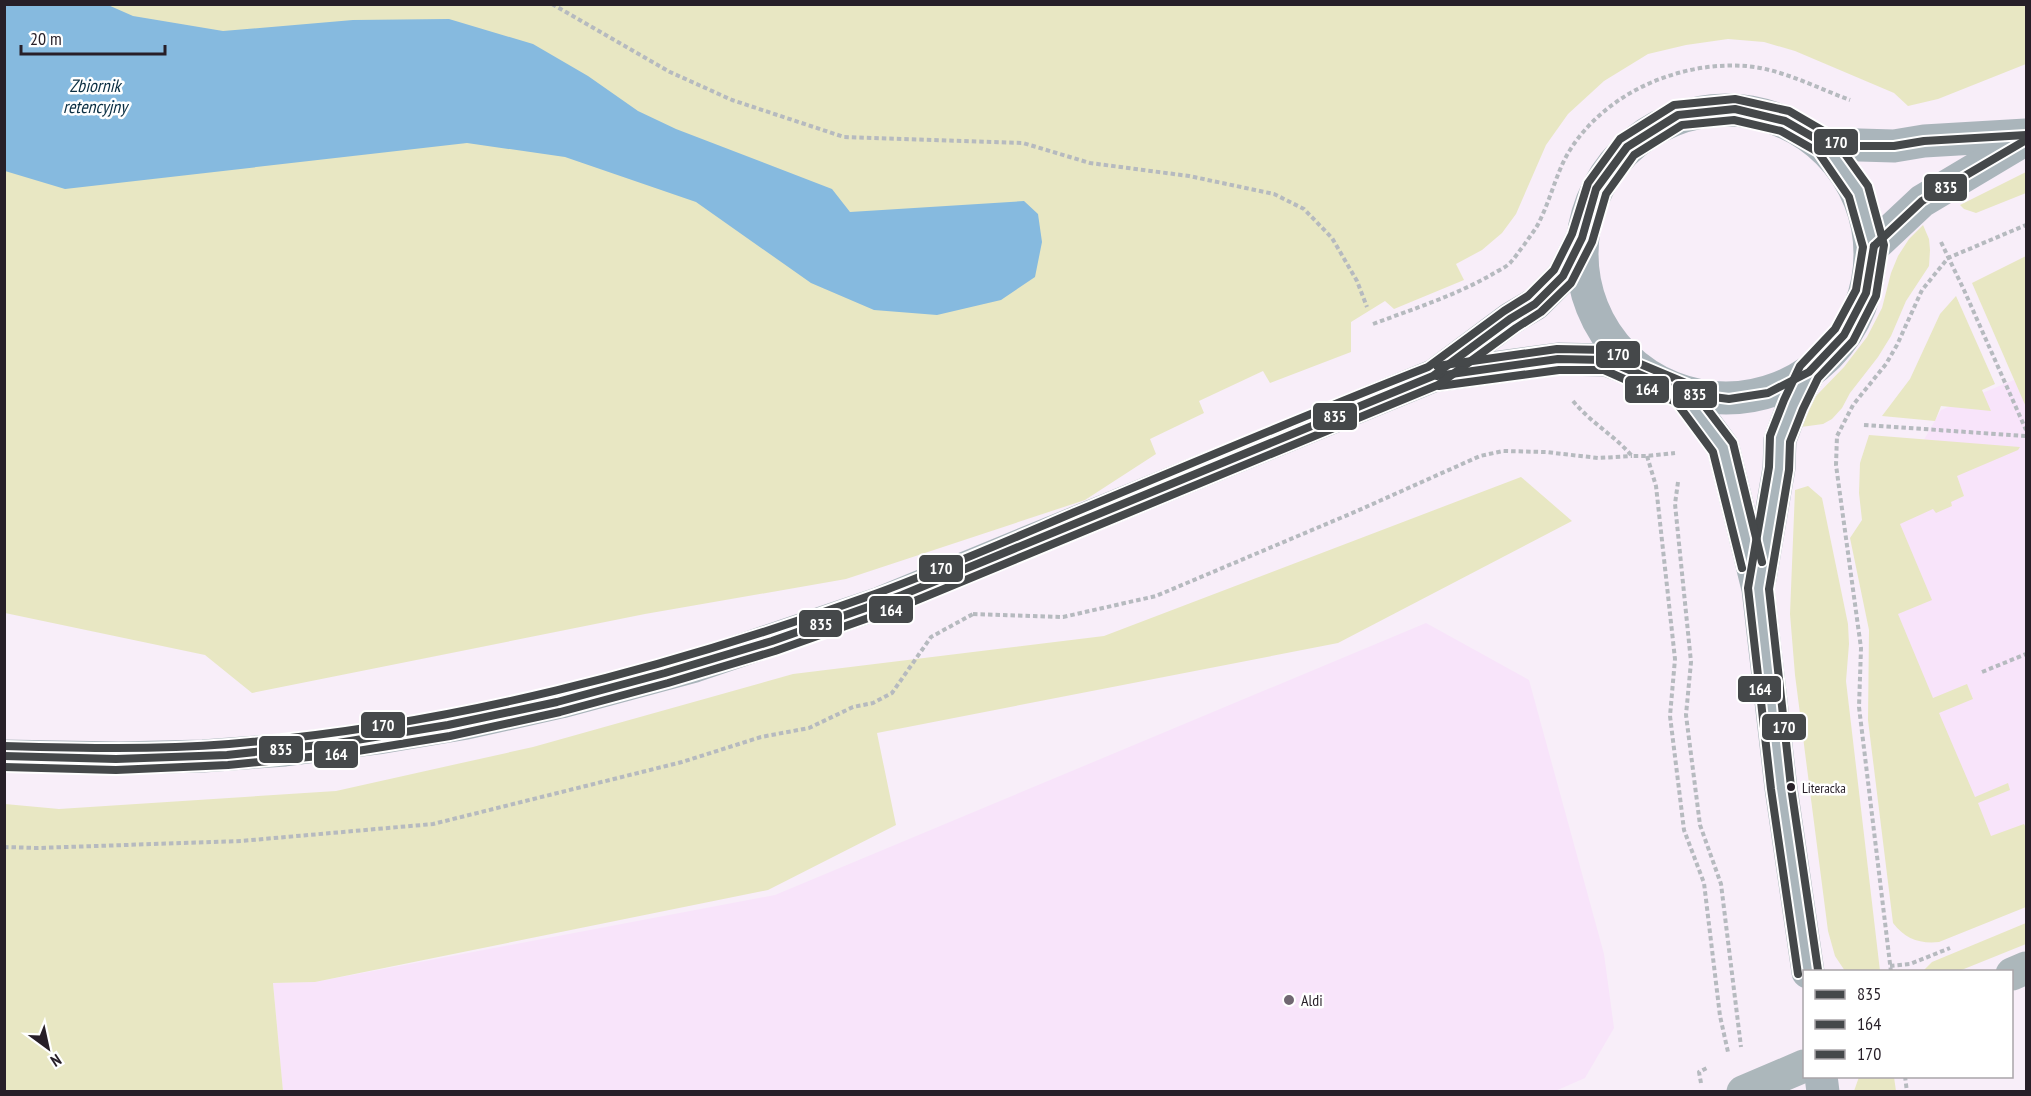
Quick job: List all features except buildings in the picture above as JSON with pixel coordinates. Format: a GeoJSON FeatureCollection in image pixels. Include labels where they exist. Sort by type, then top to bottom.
{"type":"FeatureCollection","features":[{"type":"Feature","properties":{"kind":"street"},"geometry":{"type":"LineString","coordinates":[[1433,376],[1510,318],[1535,304],[1563,276],[1582,238],[1596,189],[1627,147],[1678,115],[1734,109],[1785,121],[1824,144],[1859,192],[1874,246],[1866,293],[1844,335],[1809,372],[1780,440],[1779,468],[1758,589]]}},
{"type":"Feature","properties":{"kind":"street"},"geometry":{"type":"LineString","coordinates":[[1824,144],[1894,146],[1924,141],[2026,137]]}},
{"type":"Feature","properties":{"kind":"street"},"geometry":{"type":"LineString","coordinates":[[1874,246],[1922,201],[2026,137]]}},
{"type":"Feature","properties":{"kind":"street"},"geometry":{"type":"LineString","coordinates":[[1582,238],[1585,289],[1606,336],[1644,375]]}},
{"type":"Feature","properties":{"kind":"street"},"geometry":{"type":"LineString","coordinates":[[4,756],[119,758],[202,756],[285,750],[467,723],[561,702],[684,669],[890,599],[1433,376],[1558,359],[1606,360],[1683,393],[1729,399],[1767,393],[1809,372]]}},
{"type":"Feature","properties":{"kind":"street"},"geometry":{"type":"LineString","coordinates":[[1683,393],[1723,447],[1758,589],[1781,788],[1808,970]]}},
{"type":"Feature","properties":{"kind":"street"},"geometry":{"type":"LineString","coordinates":[[1743,1092],[1803,1066]]}},
{"type":"Feature","properties":{"kind":"path"},"geometry":{"type":"LineString","coordinates":[[552,4],[670,72],[732,100],[844,137],[1023,143],[1090,163],[1189,176],[1274,194],[1304,209],[1332,238],[1357,281],[1367,307]]}},
{"type":"Feature","properties":{"kind":"path"},"geometry":{"type":"LineString","coordinates":[[1373,324],[1458,292],[1510,264],[1540,221],[1557,174],[1584,132],[1604,111],[1628,94],[1660,78],[1685,70],[1746,66],[1775,72],[1855,102]]}},
{"type":"Feature","properties":{"kind":"path"},"geometry":{"type":"LineString","coordinates":[[1950,948],[1891,969],[1859,707],[1861,648],[1836,465],[1837,436],[1853,405],[1886,364],[1922,290],[1948,258],[2026,225]]}},
{"type":"Feature","properties":{"kind":"path"},"geometry":{"type":"LineString","coordinates":[[1948,258],[2026,430]]}},
{"type":"Feature","properties":{"kind":"path"},"geometry":{"type":"LineString","coordinates":[[1569,396],[1585,415],[1619,441],[1632,456]]}},
{"type":"Feature","properties":{"kind":"path"},"geometry":{"type":"LineString","coordinates":[[1864,425],[2026,436]]}},
{"type":"Feature","properties":{"kind":"path"},"geometry":{"type":"LineString","coordinates":[[4,847],[38,848],[241,841],[433,824],[682,762],[761,737],[810,728],[853,706],[873,703],[892,693],[931,637],[973,614],[1063,617],[1156,596],[1358,511],[1480,456],[1503,451],[1546,452],[1598,458],[1680,452]]}},
{"type":"Feature","properties":{"kind":"path"},"geometry":{"type":"LineString","coordinates":[[1647,456],[1656,486],[1675,659],[1670,716],[1684,830],[1704,883],[1720,1016],[1729,1056],[1743,1046],[1721,884],[1700,825],[1686,715],[1691,662],[1675,504],[1678,482]]}},
{"type":"Feature","properties":{"kind":"path"},"geometry":{"type":"LineString","coordinates":[[1982,672],[2026,654]]}},
{"type":"Feature","properties":{"kind":"path"},"geometry":{"type":"LineString","coordinates":[[1910,964],[1911,970]]}},
{"type":"Feature","properties":{"kind":"path"},"geometry":{"type":"LineString","coordinates":[[1701,1083],[1699,1072],[1709,1067]]}},
{"type":"Feature","properties":{"kind":"shaded area"},"geometry":{"type":"Polygon","coordinates":[[[2026,375],[2026,892],[1932,894],[1884,510],[1941,410],[2026,375]]]}},
{"type":"Feature","properties":{"kind":"shaded area"},"geometry":{"type":"Polygon","coordinates":[[[1426,623],[1529,680],[1604,954],[1614,1028],[1585,1078],[1553,1092],[283,1092],[273,983],[315,982],[775,895],[1426,623]]]}},
{"type":"Feature","properties":{"kind":"green space"},"geometry":{"type":"Polygon","coordinates":[[[5,5],[2026,5],[2026,64],[1938,99],[1908,106],[1894,93],[1795,51],[1764,42],[1728,39],[1686,45],[1648,54],[1604,81],[1568,114],[1546,145],[1516,214],[1502,233],[1482,250],[1456,264],[1464,280],[1394,309],[1385,301],[1351,322],[1351,352],[1270,383],[1263,371],[1199,401],[1204,413],[1150,439],[1156,454],[1085,500],[846,579],[645,614],[252,693],[205,655],[5,613],[5,5]]]}},
{"type":"Feature","properties":{"kind":"green space"},"geometry":{"type":"Polygon","coordinates":[[[2026,172],[2026,193],[1976,213],[1960,205],[2026,172]]]}},
{"type":"Feature","properties":{"kind":"green space"},"geometry":{"type":"Polygon","coordinates":[[[1923,225],[1929,239],[1929,266],[1906,301],[1891,336],[1832,419],[1823,424],[1801,427],[1816,396],[1844,367],[1867,337],[1882,308],[1898,256],[1909,239],[1923,225]]]}},
{"type":"Feature","properties":{"kind":"green space"},"geometry":{"type":"Polygon","coordinates":[[[2026,256],[2026,407],[1972,283],[2026,256]]]}},
{"type":"Feature","properties":{"kind":"green space"},"geometry":{"type":"Polygon","coordinates":[[[1956,296],[1995,384],[1982,390],[1991,411],[1941,406],[1935,421],[1882,416],[1910,379],[1940,314],[1956,296]]]}},
{"type":"Feature","properties":{"kind":"green space"},"geometry":{"type":"Polygon","coordinates":[[[1869,435],[2020,447],[2018,450],[1957,476],[1964,496],[1951,502],[1952,506],[1936,513],[1933,509],[1900,524],[1932,600],[1898,614],[1933,698],[1967,684],[1973,699],[1939,713],[1975,797],[2008,783],[2010,790],[1978,803],[1991,836],[2024,824],[2026,828],[2026,907],[1939,942],[1925,942],[1908,937],[1893,923],[1868,720],[1869,630],[1850,538],[1862,520],[1859,493],[1860,463],[1869,435]]]}},
{"type":"Feature","properties":{"kind":"green space"},"geometry":{"type":"Polygon","coordinates":[[[1521,477],[1572,521],[1338,643],[877,733],[896,825],[768,890],[315,982],[273,983],[283,1091],[5,1091],[5,804],[59,809],[336,791],[533,747],[793,674],[1104,636],[1521,477]]]}},
{"type":"Feature","properties":{"kind":"green space"},"geometry":{"type":"Polygon","coordinates":[[[1808,486],[1822,498],[1848,624],[1846,681],[1880,970],[1844,970],[1835,956],[1828,931],[1795,675],[1790,614],[1795,490],[1808,486]]]}},
{"type":"Feature","properties":{"kind":"green space"},"geometry":{"type":"Polygon","coordinates":[[[2026,923],[2026,944],[1961,970],[1924,970],[1932,962],[2026,923]]]}},
{"type":"Feature","properties":{"kind":"green space"},"geometry":{"type":"Polygon","coordinates":[[[1859,1078],[1894,1078],[1896,1091],[1854,1091],[1859,1078]]]}},
{"type":"Feature","properties":{"kind":"water","name":"Zbiornik retencyjny"},"geometry":{"type":"Polygon","coordinates":[[[4,5],[108,5],[133,16],[223,31],[353,20],[449,19],[533,44],[588,76],[638,111],[676,129],[832,189],[850,212],[1024,201],[1038,214],[1042,242],[1035,277],[1001,300],[937,315],[874,310],[811,283],[696,202],[565,157],[467,143],[65,189],[5,171],[4,5]]]}},
{"type":"Feature","properties":{"kind":"transit line","name":"170"},"geometry":{"type":"LineString","coordinates":[[4,746],[116,748],[201,746],[394,724],[557,690],[637,670],[717,647],[875,594],[1428,367],[1528,296],[1554,270],[1572,234],[1588,183],[1620,139],[1674,105],[1735,99],[1789,111],[1832,136],[1868,186],[1884,245],[1876,296],[1853,341],[1818,378],[1790,442],[1789,470],[1769,589],[1791,787],[1818,970]]}},
{"type":"Feature","properties":{"kind":"transit line","name":"835"},"geometry":{"type":"LineString","coordinates":[[4,756],[116,759],[227,755],[338,743],[448,725],[557,702],[665,673],[772,641],[902,595],[1433,376],[1510,319],[1535,304],[1563,276],[1582,238],[1596,189],[1627,147],[1678,115],[1735,109],[1785,121],[1825,144],[1854,146],[1894,146],[1924,141],[2026,135]]}},
{"type":"Feature","properties":{"kind":"transit line","name":"164"},"geometry":{"type":"LineString","coordinates":[[4,767],[116,770],[228,765],[339,754],[450,736],[560,712],[668,683],[775,651],[905,605],[1438,385],[1541,312],[1571,283],[1592,242],[1606,194],[1634,155],[1682,125],[1734,120],[1781,131],[1818,152],[1849,197],[1863,247],[1856,290],[1835,329],[1800,366],[1770,436],[1769,467],[1748,588],[1771,789],[1798,974]]}},
{"type":"Feature","properties":{"kind":"transit line","name":"835"},"geometry":{"type":"LineString","coordinates":[[1874,246],[1922,201],[2026,140]]}},
{"type":"Feature","properties":{"kind":"transit line","name":"835"},"geometry":{"type":"LineString","coordinates":[[1437,376],[1558,359],[1606,360],[1683,393],[1729,399],[1768,393],[1809,372],[1844,335],[1866,293],[1874,246]]}},
{"type":"Feature","properties":{"kind":"transit line","name":"170"},"geometry":{"type":"LineString","coordinates":[[1437,366],[1557,349],[1607,350],[1688,384],[1733,443],[1762,562]]}},
{"type":"Feature","properties":{"kind":"transit line","name":"164"},"geometry":{"type":"LineString","coordinates":[[1439,386],[1559,370],[1604,370],[1676,402],[1713,452],[1742,568]]}},
{"type":"Feature","properties":{"kind":"place","name":"Literacka"},"geometry":{"type":"Point","coordinates":[1791,787]}},
{"type":"Feature","properties":{"kind":"place","name":"Aldi"},"geometry":{"type":"Point","coordinates":[1289,1000]}}]}
